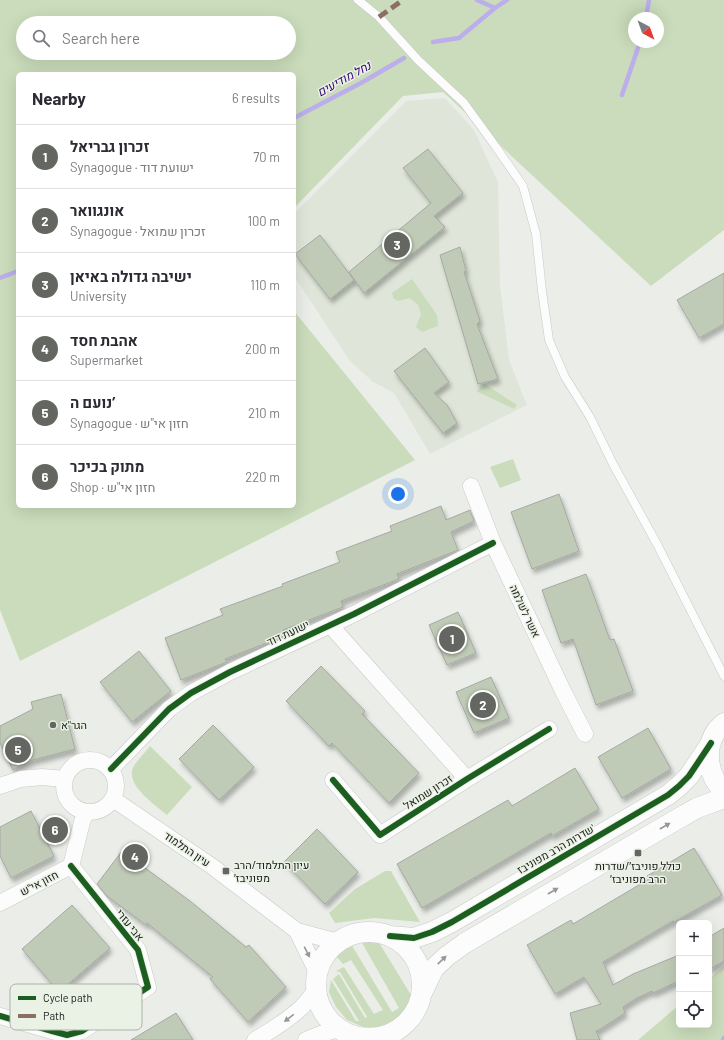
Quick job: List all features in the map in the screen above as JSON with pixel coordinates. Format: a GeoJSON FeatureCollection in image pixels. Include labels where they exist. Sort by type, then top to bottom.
{"type":"FeatureCollection","features":[{"type":"Feature","properties":{"kind":"street","name":"אשר לשלמה"},"geometry":{"type":"LineString","coordinates":[[471,486],[493,543],[585,734]]}},
{"type":"Feature","properties":{"kind":"street","name":"ישועת דוד"},"geometry":{"type":"LineString","coordinates":[[111,769],[169,709],[191,693],[236,669],[354,614],[493,543]]}},
{"type":"Feature","properties":{"kind":"street","name":"זכרון שמואל"},"geometry":{"type":"LineString","coordinates":[[330,625],[467,779]]}},
{"type":"Feature","properties":{"kind":"street","name":"שדרות הרב מפוניבז'"},"geometry":{"type":"LineString","coordinates":[[390,936],[414,938],[432,932],[452,922],[668,795],[680,786],[689,776],[711,743],[717,731],[724,723]]}},
{"type":"Feature","properties":{"kind":"street","name":"זכרון שמואל"},"geometry":{"type":"LineString","coordinates":[[333,780],[380,835],[467,779],[549,729]]}},
{"type":"Feature","properties":{"kind":"street"},"geometry":{"type":"LineString","coordinates":[[711,743],[709,758],[711,773],[724,791]]}},
{"type":"Feature","properties":{"kind":"street"},"geometry":{"type":"LineString","coordinates":[[91,760],[97,761],[103,763],[111,769],[117,782],[117,791],[114,799],[106,807],[98,811],[86,812],[77,809],[69,802],[65,794],[65,779],[70,769],[77,763],[91,760]]}},
{"type":"Feature","properties":{"kind":"street"},"geometry":{"type":"LineString","coordinates":[[0,786],[21,779],[42,777],[65,779]]}},
{"type":"Feature","properties":{"kind":"street"},"geometry":{"type":"LineString","coordinates":[[306,1040],[321,1034],[345,1034],[370,1039],[383,1037],[396,1032],[408,1022],[417,1008],[422,993],[434,968],[446,956],[465,943],[681,817],[697,808],[724,798]]}},
{"type":"Feature","properties":{"kind":"street","name":"עיון התלמוד"},"geometry":{"type":"LineString","coordinates":[[114,799],[213,867],[297,931],[338,942]]}},
{"type":"Feature","properties":{"kind":"street","name":"חזון אי\"ש"},"geometry":{"type":"LineString","coordinates":[[0,903],[71,866],[86,812]]}},
{"type":"Feature","properties":{"kind":"street","name":"אבי עזרי"},"geometry":{"type":"LineString","coordinates":[[71,866],[138,950],[148,987],[142,991]]}},
{"type":"Feature","properties":{"kind":"street","name":"עיון התלמוד"},"geometry":{"type":"LineString","coordinates":[[297,931],[317,981]]}},
{"type":"Feature","properties":{"kind":"street"},"geometry":{"type":"LineString","coordinates":[[255,1040],[293,1015],[302,1006],[317,981],[325,955],[338,942],[357,934],[375,932],[390,936],[401,942],[417,961],[422,976],[422,993]]}},
{"type":"Feature","properties":{"kind":"street"},"geometry":{"type":"LineString","coordinates":[[317,981],[317,999],[324,1014],[345,1034]]}},
{"type":"Feature","properties":{"kind":"street","name":"אבי עזרי"},"geometry":{"type":"LineString","coordinates":[[0,1016],[10,1019]]}},
{"type":"Feature","properties":{"kind":"street","name":"אבי עזרי"},"geometry":{"type":"LineString","coordinates":[[49,1030],[67,1034],[84,1030]]}},
{"type":"Feature","properties":{"kind":"lane"},"geometry":{"type":"LineString","coordinates":[[358,0],[379,17],[418,60],[464,103],[523,186],[536,234],[549,340],[564,377],[590,417],[724,676]]}},
{"type":"Feature","properties":{"kind":"shaded area"},"geometry":{"type":"Polygon","coordinates":[[[445,98],[474,130],[498,182],[500,285],[509,360],[527,405],[430,454],[394,393],[373,382],[350,361],[296,279],[296,212],[406,101],[445,98]]]}},
{"type":"Feature","properties":{"kind":"green space"},"geometry":{"type":"Polygon","coordinates":[[[0,0],[724,0],[724,230],[651,286],[443,92],[403,96],[296,206],[296,72],[16,72],[16,508],[296,508],[296,313],[415,460],[20,661],[0,610],[0,0]]]}},
{"type":"Feature","properties":{"kind":"green space"},"geometry":{"type":"Polygon","coordinates":[[[412,279],[437,315],[438,326],[422,332],[416,327],[421,314],[418,305],[410,298],[398,301],[394,299],[392,293],[412,279]]]}},
{"type":"Feature","properties":{"kind":"green space"},"geometry":{"type":"Polygon","coordinates":[[[485,384],[517,405],[514,409],[476,391],[485,384]]]}},
{"type":"Feature","properties":{"kind":"green space"},"geometry":{"type":"Polygon","coordinates":[[[513,459],[521,480],[500,488],[490,467],[513,459]]]}},
{"type":"Feature","properties":{"kind":"green space"},"geometry":{"type":"Polygon","coordinates":[[[150,746],[192,787],[167,815],[142,794],[133,780],[132,773],[134,766],[150,746]]]}},
{"type":"Feature","properties":{"kind":"green space"},"geometry":{"type":"Polygon","coordinates":[[[385,871],[391,871],[420,922],[374,918],[335,923],[329,913],[355,889],[385,871]]]}},
{"type":"Feature","properties":{"kind":"green space"},"geometry":{"type":"Polygon","coordinates":[[[361,941],[378,941],[414,1000],[406,1015],[395,1024],[382,1027],[363,1027],[347,1020],[336,1007],[329,992],[331,980],[356,1021],[359,1021],[333,979],[339,974],[365,1018],[367,1017],[340,972],[336,971],[344,967],[374,1014],[383,1010],[351,960],[343,964],[336,956],[351,944],[392,1012],[399,1008],[361,941]]]}},
{"type":"Feature","properties":{"kind":"green space"},"geometry":{"type":"Polygon","coordinates":[[[724,966],[724,1040],[638,1040],[676,1008],[676,1028],[712,1028],[712,976],[724,966]]]}},
{"type":"Feature","properties":{"kind":"building"},"geometry":{"type":"Polygon","coordinates":[[[428,149],[463,193],[434,216],[445,227],[364,293],[349,272],[431,203],[403,168],[428,149]]]}},
{"type":"Feature","properties":{"kind":"building"},"geometry":{"type":"Polygon","coordinates":[[[320,235],[354,280],[330,299],[296,255],[296,253],[320,235]]]}},
{"type":"Feature","properties":{"kind":"building"},"geometry":{"type":"Polygon","coordinates":[[[460,247],[466,271],[464,272],[480,321],[477,324],[498,379],[478,384],[440,255],[460,247]]]}},
{"type":"Feature","properties":{"kind":"building"},"geometry":{"type":"Polygon","coordinates":[[[724,273],[724,324],[699,338],[677,300],[724,273]]]}},
{"type":"Feature","properties":{"kind":"building"},"geometry":{"type":"Polygon","coordinates":[[[425,348],[449,382],[434,393],[447,405],[457,423],[443,433],[394,371],[425,348]]]}},
{"type":"Feature","properties":{"kind":"building"},"geometry":{"type":"Polygon","coordinates":[[[559,494],[579,551],[532,569],[511,512],[559,494]]]}},
{"type":"Feature","properties":{"kind":"building"},"geometry":{"type":"Polygon","coordinates":[[[441,506],[446,520],[470,510],[474,521],[451,532],[458,550],[397,574],[399,579],[341,601],[343,607],[283,630],[285,636],[225,659],[227,662],[181,680],[165,638],[223,615],[220,609],[283,586],[282,584],[340,562],[336,552],[392,531],[390,526],[441,506]]]}},
{"type":"Feature","properties":{"kind":"building"},"geometry":{"type":"Polygon","coordinates":[[[586,574],[610,640],[614,639],[633,691],[596,705],[573,639],[561,643],[542,590],[586,574]]]}},
{"type":"Feature","properties":{"kind":"building"},"geometry":{"type":"Polygon","coordinates":[[[458,612],[476,653],[447,665],[429,625],[458,612]]]}},
{"type":"Feature","properties":{"kind":"building"},"geometry":{"type":"Polygon","coordinates":[[[139,651],[171,691],[132,722],[100,682],[139,651]]]}},
{"type":"Feature","properties":{"kind":"building"},"geometry":{"type":"Polygon","coordinates":[[[321,666],[365,711],[362,714],[419,773],[389,803],[332,743],[329,746],[286,701],[321,666]]]}},
{"type":"Feature","properties":{"kind":"building"},"geometry":{"type":"Polygon","coordinates":[[[491,677],[509,718],[474,733],[456,692],[491,677]]]}},
{"type":"Feature","properties":{"kind":"building"},"geometry":{"type":"Polygon","coordinates":[[[61,694],[75,749],[33,760],[13,770],[0,743],[0,726],[33,709],[31,702],[61,694]]]}},
{"type":"Feature","properties":{"kind":"building"},"geometry":{"type":"Polygon","coordinates":[[[213,725],[254,767],[219,800],[179,759],[213,725]]]}},
{"type":"Feature","properties":{"kind":"building"},"geometry":{"type":"Polygon","coordinates":[[[648,728],[671,769],[622,798],[598,757],[648,728]]]}},
{"type":"Feature","properties":{"kind":"building"},"geometry":{"type":"Polygon","coordinates":[[[575,768],[599,809],[552,836],[551,833],[422,908],[397,864],[508,800],[512,806],[575,768]]]}},
{"type":"Feature","properties":{"kind":"building"},"geometry":{"type":"Polygon","coordinates":[[[31,811],[54,856],[11,878],[0,856],[0,827],[31,811]]]}},
{"type":"Feature","properties":{"kind":"building"},"geometry":{"type":"Polygon","coordinates":[[[317,829],[358,872],[325,904],[284,862],[317,829]]]}},
{"type":"Feature","properties":{"kind":"building"},"geometry":{"type":"Polygon","coordinates":[[[694,848],[722,895],[674,922],[673,921],[603,962],[613,985],[633,974],[676,956],[676,982],[653,993],[652,991],[623,1007],[625,1013],[596,1031],[600,1040],[577,1040],[570,1013],[601,1004],[584,977],[555,994],[527,945],[571,920],[573,924],[649,879],[647,876],[694,848]]]}},
{"type":"Feature","properties":{"kind":"building"},"geometry":{"type":"Polygon","coordinates":[[[122,851],[190,901],[246,947],[249,945],[286,987],[248,1022],[210,979],[213,977],[147,923],[146,925],[107,896],[97,884],[122,851]]]}},
{"type":"Feature","properties":{"kind":"building"},"geometry":{"type":"Polygon","coordinates":[[[72,905],[110,948],[68,984],[52,984],[22,949],[72,905]]]}},
{"type":"Feature","properties":{"kind":"building"},"geometry":{"type":"Polygon","coordinates":[[[724,928],[724,961],[712,968],[712,956],[712,935],[724,928]]]}},
{"type":"Feature","properties":{"kind":"building"},"geometry":{"type":"Polygon","coordinates":[[[176,1013],[193,1040],[131,1040],[176,1013]]]}},
{"type":"Feature","properties":{"kind":"waterway"},"geometry":{"type":"LineString","coordinates":[[477,0],[495,8]]}},
{"type":"Feature","properties":{"kind":"waterway","name":"נחל מודיעים"},"geometry":{"type":"LineString","coordinates":[[433,42],[459,38],[507,0]]}},
{"type":"Feature","properties":{"kind":"waterway"},"geometry":{"type":"LineString","coordinates":[[647,12],[649,0]]}},
{"type":"Feature","properties":{"kind":"waterway"},"geometry":{"type":"LineString","coordinates":[[622,95],[638,48]]}},
{"type":"Feature","properties":{"kind":"waterway","name":"נחל מודיעים"},"geometry":{"type":"LineString","coordinates":[[296,117],[361,83],[404,58]]}},
{"type":"Feature","properties":{"kind":"waterway","name":"נחל מודיעים"},"geometry":{"type":"LineString","coordinates":[[0,278],[16,272]]}},
{"type":"Feature","properties":{"kind":"marked path"},"geometry":{"type":"LineString","coordinates":[[379,17],[403,0]]}},
{"type":"Feature","properties":{"kind":"cycle path"},"geometry":{"type":"LineString","coordinates":[[111,769],[169,709],[191,693],[230,672],[354,614],[493,543]]}},
{"type":"Feature","properties":{"kind":"cycle path"},"geometry":{"type":"LineString","coordinates":[[333,780],[380,835],[467,779],[549,729]]}},
{"type":"Feature","properties":{"kind":"cycle path"},"geometry":{"type":"LineString","coordinates":[[390,936],[414,938],[432,932],[452,922],[668,795],[689,776],[711,743]]}},
{"type":"Feature","properties":{"kind":"cycle path"},"geometry":{"type":"LineString","coordinates":[[71,866],[138,950],[148,987],[142,991]]}},
{"type":"Feature","properties":{"kind":"cycle path"},"geometry":{"type":"LineString","coordinates":[[0,1016],[10,1019]]}},
{"type":"Feature","properties":{"kind":"cycle path"},"geometry":{"type":"LineString","coordinates":[[49,1030],[67,1035],[84,1030]]}},
{"type":"Feature","properties":{"kind":"place","name":"ישיבה גדולה באיאן"},"geometry":{"type":"Point","coordinates":[397,245]}},
{"type":"Feature","properties":{"kind":"place","name":"זכרון גבריאל"},"geometry":{"type":"Point","coordinates":[452,639]}},
{"type":"Feature","properties":{"kind":"place","name":"אונגוואר"},"geometry":{"type":"Point","coordinates":[483,705]}},
{"type":"Feature","properties":{"kind":"place","name":"הגר\"א"},"geometry":{"type":"Point","coordinates":[53,725]}},
{"type":"Feature","properties":{"kind":"place","name":"נועם ה’"},"geometry":{"type":"Point","coordinates":[18,750]}},
{"type":"Feature","properties":{"kind":"place","name":"מתוק בכיכר"},"geometry":{"type":"Point","coordinates":[55,830]}},
{"type":"Feature","properties":{"kind":"place","name":"כולל פוניבז׳/שדרות הרב מפוניבז׳"},"geometry":{"type":"Point","coordinates":[638,853]}},
{"type":"Feature","properties":{"kind":"place","name":"אהבת חסד"},"geometry":{"type":"Point","coordinates":[135,857]}},
{"type":"Feature","properties":{"kind":"place","name":"עיון התלמוד/הרב מפוניבז׳"},"geometry":{"type":"Point","coordinates":[226,871]}}]}
